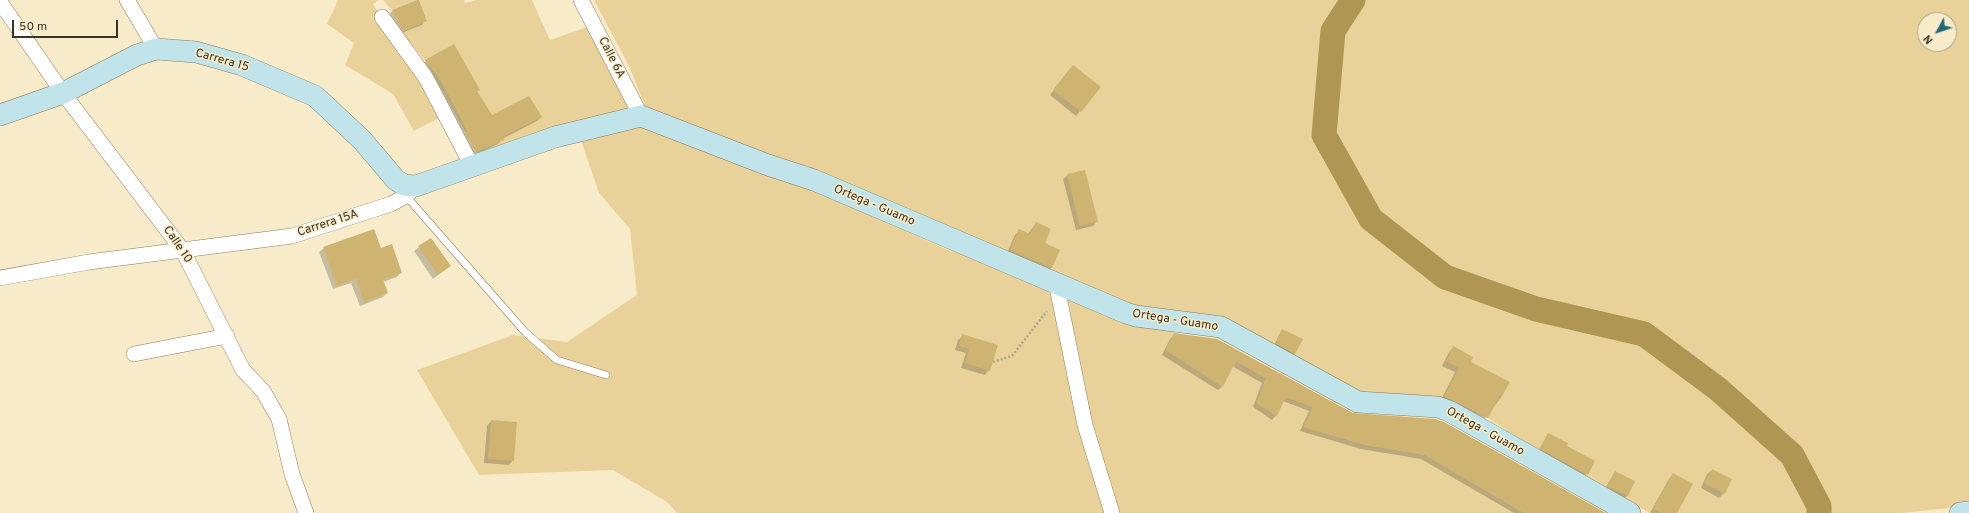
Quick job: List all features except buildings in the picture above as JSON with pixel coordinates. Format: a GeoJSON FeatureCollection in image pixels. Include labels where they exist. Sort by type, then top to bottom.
{"type":"FeatureCollection","features":[{"type":"Feature","properties":{"kind":"street"},"geometry":{"type":"LineString","coordinates":[[127,0],[156,49]]}},
{"type":"Feature","properties":{"kind":"street","name":"Calle 6A"},"geometry":{"type":"LineString","coordinates":[[581,0],[641,116]]}},
{"type":"Feature","properties":{"kind":"street","name":"Calle 10"},"geometry":{"type":"LineString","coordinates":[[0,2],[63,93],[184,251],[243,370],[263,391],[279,419],[292,474],[306,513]]}},
{"type":"Feature","properties":{"kind":"street"},"geometry":{"type":"LineString","coordinates":[[382,16],[426,78],[472,166]]}},
{"type":"Feature","properties":{"kind":"street","name":"Carrera 15"},"geometry":{"type":"LineString","coordinates":[[0,115],[63,93],[137,55],[156,49],[196,52],[242,65],[315,96],[362,140],[396,180],[411,191]]}},
{"type":"Feature","properties":{"kind":"street","name":"Carrera 15A"},"geometry":{"type":"LineString","coordinates":[[0,278],[89,262],[292,236],[391,204],[411,191],[472,166],[555,137],[641,116]]}},
{"type":"Feature","properties":{"kind":"street","name":"Ortega - Guamo"},"geometry":{"type":"LineString","coordinates":[[641,116],[768,165],[814,180],[1058,289],[1136,316],[1221,327],[1358,402],[1438,407],[1449,411],[1630,513]]}},
{"type":"Feature","properties":{"kind":"street"},"geometry":{"type":"LineString","coordinates":[[1058,289],[1085,425],[1112,513]]}},
{"type":"Feature","properties":{"kind":"street"},"geometry":{"type":"LineString","coordinates":[[134,354],[226,336]]}},
{"type":"Feature","properties":{"kind":"street"},"geometry":{"type":"LineString","coordinates":[[1960,513],[1969,512]]}},
{"type":"Feature","properties":{"kind":"lane"},"geometry":{"type":"LineString","coordinates":[[411,191],[525,332],[557,360],[606,375]]}},
{"type":"Feature","properties":{"kind":"path"},"geometry":{"type":"LineString","coordinates":[[993,362],[1012,356],[1058,289]]}},
{"type":"Feature","properties":{"kind":"shaded area"},"geometry":{"type":"Polygon","coordinates":[[[338,0],[379,0],[373,4],[443,116],[414,131],[393,94],[345,65],[354,43],[327,24],[338,0]]]}},
{"type":"Feature","properties":{"kind":"shaded area"},"geometry":{"type":"Polygon","coordinates":[[[383,0],[417,0],[392,10],[383,0]]]}},
{"type":"Feature","properties":{"kind":"shaded area"},"geometry":{"type":"Polygon","coordinates":[[[419,0],[464,0],[465,3],[477,0],[532,0],[550,40],[587,27],[633,112],[558,130],[477,153],[425,60],[401,32],[427,21],[419,0]]]}},
{"type":"Feature","properties":{"kind":"shaded area"},"geometry":{"type":"Polygon","coordinates":[[[594,0],[1969,0],[1969,506],[1902,513],[1650,513],[1549,458],[1488,418],[1442,401],[1372,398],[1263,342],[1129,308],[647,111],[629,66],[594,0]]]}},
{"type":"Feature","properties":{"kind":"shaded area"},"geometry":{"type":"Polygon","coordinates":[[[642,125],[779,175],[948,250],[1012,269],[1063,292],[1176,329],[1166,350],[1223,387],[1236,361],[1266,378],[1257,403],[1277,416],[1286,397],[1313,407],[1304,427],[1366,445],[1425,455],[1524,513],[677,513],[667,502],[613,470],[479,475],[417,370],[513,335],[567,342],[637,295],[630,229],[599,193],[580,137],[642,125]]]}},
{"type":"Feature","properties":{"kind":"waterway"},"geometry":{"type":"LineString","coordinates":[[1353,0],[1333,31],[1324,135],[1371,219],[1445,277],[1536,309],[1644,334],[1718,389],[1792,455],[1819,506],[1819,513]]}}]}
